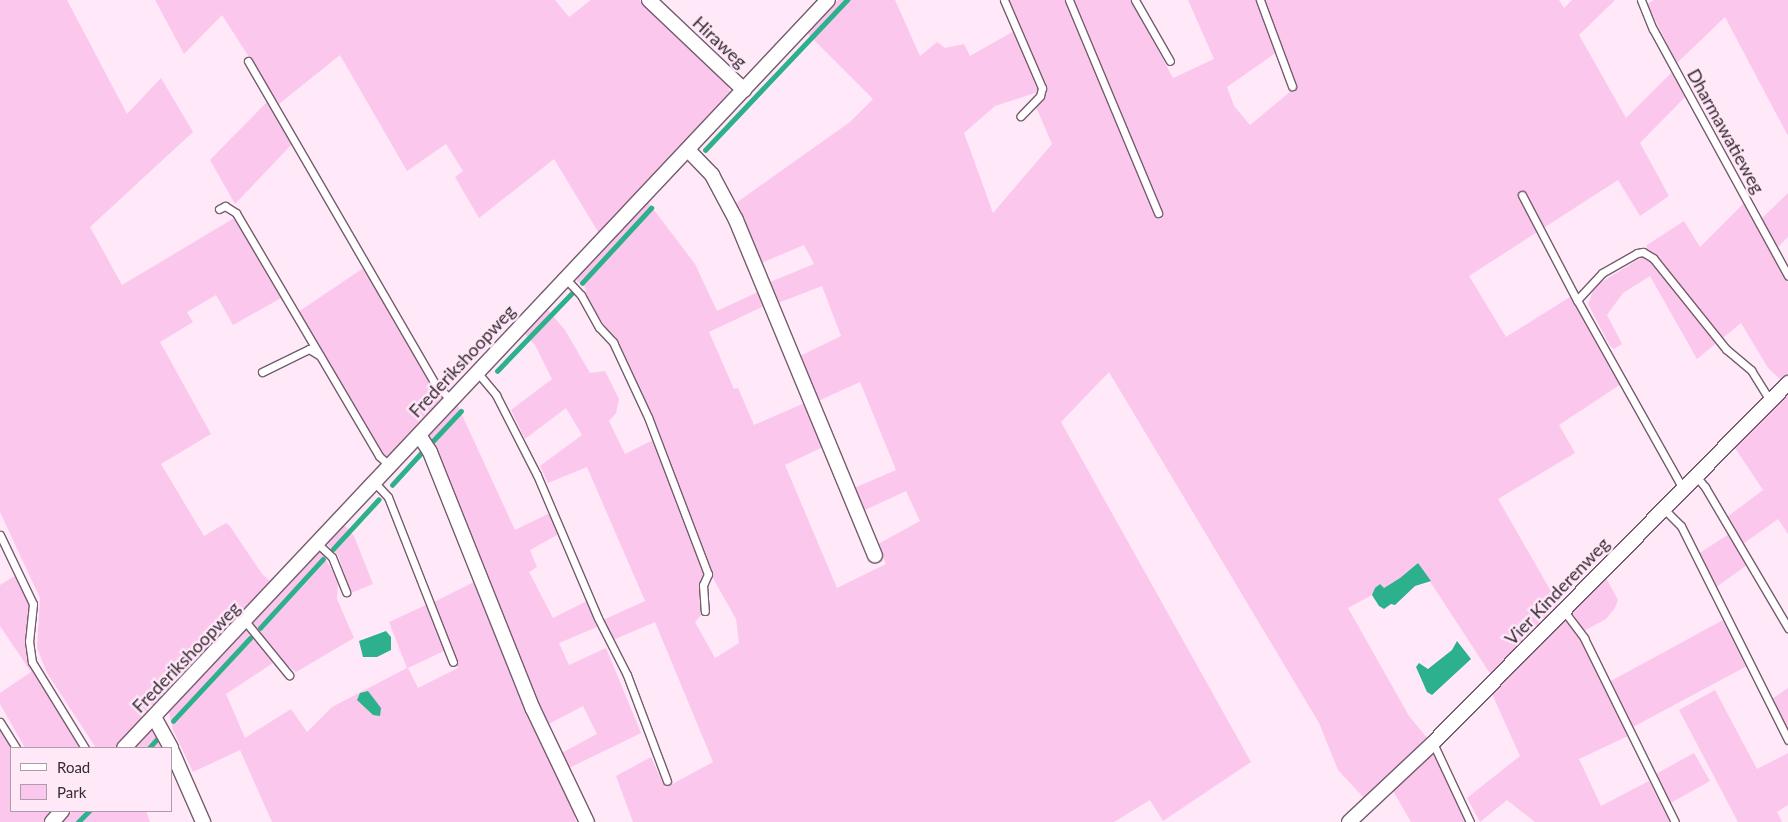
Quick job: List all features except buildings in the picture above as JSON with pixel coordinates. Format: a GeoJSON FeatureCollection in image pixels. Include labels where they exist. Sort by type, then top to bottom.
{"type":"FeatureCollection","features":[{"type":"Feature","properties":{"kind":"street","name":"Hiraweg"},"geometry":{"type":"LineString","coordinates":[[649,0],[744,90]]}},
{"type":"Feature","properties":{"kind":"street","name":"Frederikshoopweg"},"geometry":{"type":"LineString","coordinates":[[125,747],[828,0]]}},
{"type":"Feature","properties":{"kind":"street"},"geometry":{"type":"LineString","coordinates":[[688,150],[712,175],[736,220],[875,555]]}},
{"type":"Feature","properties":{"kind":"street","name":"Vier Kinderenweg"},"geometry":{"type":"LineString","coordinates":[[1349,822],[1433,743],[1788,382]]}},
{"type":"Feature","properties":{"kind":"street"},"geometry":{"type":"LineString","coordinates":[[419,435],[430,452],[532,709],[587,822]]}},
{"type":"Feature","properties":{"kind":"street"},"geometry":{"type":"LineString","coordinates":[[154,717],[170,747]]}},
{"type":"Feature","properties":{"kind":"street"},"geometry":{"type":"LineString","coordinates":[[172,751],[203,822]]}},
{"type":"Feature","properties":{"kind":"lane"},"geometry":{"type":"LineString","coordinates":[[1004,0],[1042,88],[1035,102],[1021,116]]}},
{"type":"Feature","properties":{"kind":"lane"},"geometry":{"type":"LineString","coordinates":[[1069,0],[1158,213]]}},
{"type":"Feature","properties":{"kind":"lane"},"geometry":{"type":"LineString","coordinates":[[1134,0],[1170,61]]}},
{"type":"Feature","properties":{"kind":"lane"},"geometry":{"type":"LineString","coordinates":[[1260,0],[1292,86]]}},
{"type":"Feature","properties":{"kind":"lane","name":"Dharmawatieweg"},"geometry":{"type":"LineString","coordinates":[[1641,0],[1653,29],[1788,276]]}},
{"type":"Feature","properties":{"kind":"lane"},"geometry":{"type":"LineString","coordinates":[[248,61],[436,386],[451,400]]}},
{"type":"Feature","properties":{"kind":"lane"},"geometry":{"type":"LineString","coordinates":[[1522,195],[1577,300],[1682,488]]}},
{"type":"Feature","properties":{"kind":"lane"},"geometry":{"type":"LineString","coordinates":[[218,209],[225,206],[236,213],[379,456],[390,467]]}},
{"type":"Feature","properties":{"kind":"lane"},"geometry":{"type":"LineString","coordinates":[[1577,300],[1602,272],[1614,264],[1637,253],[1649,255],[1659,264],[1726,349],[1751,370],[1770,401]]}},
{"type":"Feature","properties":{"kind":"lane"},"geometry":{"type":"LineString","coordinates":[[566,279],[581,295],[599,327],[613,342],[648,417],[708,574],[703,585],[705,611]]}},
{"type":"Feature","properties":{"kind":"lane"},"geometry":{"type":"LineString","coordinates":[[262,372],[309,349],[320,356]]}},
{"type":"Feature","properties":{"kind":"lane"},"geometry":{"type":"LineString","coordinates":[[477,372],[496,395],[538,475],[598,618],[626,675],[667,781]]}},
{"type":"Feature","properties":{"kind":"lane"},"geometry":{"type":"LineString","coordinates":[[1695,475],[1705,487],[1788,628]]}},
{"type":"Feature","properties":{"kind":"lane"},"geometry":{"type":"LineString","coordinates":[[375,483],[388,497],[453,662]]}},
{"type":"Feature","properties":{"kind":"lane"},"geometry":{"type":"LineString","coordinates":[[1663,508],[1681,526],[1788,740]]}},
{"type":"Feature","properties":{"kind":"lane"},"geometry":{"type":"LineString","coordinates":[[0,535],[32,604],[29,641],[32,662],[84,747]]}},
{"type":"Feature","properties":{"kind":"lane"},"geometry":{"type":"LineString","coordinates":[[318,544],[332,557],[346,592]]}},
{"type":"Feature","properties":{"kind":"lane"},"geometry":{"type":"LineString","coordinates":[[1564,611],[1584,638],[1675,822]]}},
{"type":"Feature","properties":{"kind":"lane"},"geometry":{"type":"LineString","coordinates":[[245,621],[289,675]]}},
{"type":"Feature","properties":{"kind":"lane"},"geometry":{"type":"LineString","coordinates":[[0,722],[15,747]]}},
{"type":"Feature","properties":{"kind":"lane"},"geometry":{"type":"LineString","coordinates":[[1433,743],[1470,822]]}},
{"type":"Feature","properties":{"kind":"green space"},"geometry":{"type":"Polygon","coordinates":[[[0,0],[67,0],[127,114],[161,78],[193,132],[90,227],[122,285],[236,217],[283,297],[233,325],[216,295],[187,312],[193,322],[160,342],[211,434],[161,464],[204,536],[226,523],[229,525],[262,574],[272,583],[117,747],[95,747],[47,673],[37,648],[40,598],[0,512],[0,0]]]}},
{"type":"Feature","properties":{"kind":"green space"},"geometry":{"type":"Polygon","coordinates":[[[155,0],[555,0],[569,17],[591,0],[639,0],[727,83],[730,92],[600,235],[554,159],[479,218],[455,177],[463,171],[446,144],[407,171],[340,55],[279,104],[222,15],[184,54],[155,0]]]}},
{"type":"Feature","properties":{"kind":"green space"},"geometry":{"type":"Polygon","coordinates":[[[838,0],[895,0],[920,56],[937,42],[945,48],[964,44],[970,56],[1014,31],[1039,85],[1038,92],[995,106],[964,133],[993,213],[1052,144],[1036,107],[1045,96],[1045,86],[1007,0],[1131,0],[1173,78],[1214,59],[1188,0],[1256,0],[1277,52],[1227,87],[1234,106],[1250,125],[1296,87],[1263,0],[1559,0],[1564,8],[1572,0],[1615,0],[1579,35],[1626,118],[1672,72],[1685,97],[1640,143],[1669,196],[1640,216],[1618,180],[1469,276],[1506,337],[1570,297],[1621,384],[1559,425],[1575,453],[1498,499],[1560,607],[1491,675],[1418,563],[1400,578],[1384,588],[1380,585],[1372,595],[1348,608],[1409,716],[1428,739],[1365,799],[1338,770],[1319,723],[1109,372],[1061,422],[1251,762],[1163,821],[1150,800],[1114,822],[633,822],[616,776],[651,757],[665,788],[713,762],[655,622],[613,640],[603,620],[645,601],[587,467],[548,483],[540,466],[582,435],[566,408],[525,439],[511,410],[552,379],[535,345],[524,333],[547,309],[565,330],[590,373],[605,371],[619,399],[616,413],[609,421],[625,454],[655,439],[620,354],[622,351],[588,301],[585,287],[577,281],[577,276],[648,202],[695,264],[717,311],[760,291],[766,305],[709,332],[734,389],[738,388],[754,425],[807,402],[825,446],[785,465],[837,588],[886,564],[878,544],[920,521],[906,491],[863,511],[854,488],[896,470],[860,382],[816,402],[798,357],[841,336],[822,286],[778,303],[770,282],[814,264],[804,245],[759,264],[736,203],[850,122],[873,99],[807,33],[838,0]],[[656,441],[706,574],[703,613],[695,622],[715,658],[739,643],[736,619],[710,573],[656,441]]]}},
{"type":"Feature","properties":{"kind":"green space"},"geometry":{"type":"Polygon","coordinates":[[[1654,0],[1788,0],[1788,136],[1725,17],[1677,63],[1647,4],[1654,0]]]}},
{"type":"Feature","properties":{"kind":"green space"},"geometry":{"type":"Polygon","coordinates":[[[269,100],[294,142],[235,204],[210,160],[269,100]]]}},
{"type":"Feature","properties":{"kind":"green space"},"geometry":{"type":"Polygon","coordinates":[[[1788,193],[1788,237],[1778,247],[1761,219],[1788,193]]]}},
{"type":"Feature","properties":{"kind":"green space"},"geometry":{"type":"Polygon","coordinates":[[[1744,203],[1788,283],[1788,373],[1781,380],[1768,368],[1741,323],[1697,359],[1650,276],[1623,293],[1607,315],[1622,344],[1614,349],[1610,346],[1588,304],[1595,286],[1644,256],[1647,245],[1684,221],[1700,247],[1744,203]]]}},
{"type":"Feature","properties":{"kind":"green space"},"geometry":{"type":"Polygon","coordinates":[[[365,267],[442,396],[442,401],[388,459],[378,449],[298,312],[365,267]]]}},
{"type":"Feature","properties":{"kind":"green space"},"geometry":{"type":"Polygon","coordinates":[[[1788,390],[1788,534],[1778,519],[1743,544],[1727,517],[1763,490],[1733,445],[1788,390]]]}},
{"type":"Feature","properties":{"kind":"green space"},"geometry":{"type":"Polygon","coordinates":[[[456,402],[515,530],[550,513],[559,534],[530,550],[537,567],[529,572],[553,618],[587,601],[597,627],[559,643],[569,665],[606,648],[641,733],[563,771],[556,756],[597,734],[583,706],[543,727],[426,437],[456,402]]]}},
{"type":"Feature","properties":{"kind":"green space"},"geometry":{"type":"Polygon","coordinates":[[[344,525],[354,536],[373,584],[351,593],[338,555],[326,543],[344,525]]]}},
{"type":"Feature","properties":{"kind":"green space"},"geometry":{"type":"Polygon","coordinates":[[[1729,534],[1747,565],[1715,588],[1698,554],[1729,534]]]}},
{"type":"Feature","properties":{"kind":"green space"},"geometry":{"type":"Polygon","coordinates":[[[320,550],[338,580],[337,599],[354,638],[296,672],[275,656],[253,627],[252,621],[320,550]]]}},
{"type":"Feature","properties":{"kind":"green space"},"geometry":{"type":"Polygon","coordinates":[[[21,572],[34,599],[33,657],[85,747],[24,747],[0,704],[0,693],[31,672],[0,626],[0,585],[21,572]]]}},
{"type":"Feature","properties":{"kind":"green space"},"geometry":{"type":"Polygon","coordinates":[[[1606,578],[1618,600],[1615,608],[1606,619],[1584,631],[1572,612],[1606,578]]]}},
{"type":"Feature","properties":{"kind":"green space"},"geometry":{"type":"Polygon","coordinates":[[[480,579],[568,791],[576,822],[272,822],[240,750],[193,772],[173,730],[169,712],[247,627],[273,663],[226,694],[245,738],[291,709],[307,732],[332,707],[407,668],[389,622],[428,604],[446,650],[408,668],[418,688],[458,668],[432,603],[480,579]]]}},
{"type":"Feature","properties":{"kind":"green space"},"geometry":{"type":"Polygon","coordinates":[[[1565,619],[1580,638],[1628,736],[1579,759],[1601,806],[1649,781],[1670,822],[1535,822],[1507,800],[1480,822],[1467,798],[1520,756],[1492,694],[1565,619]]]}},
{"type":"Feature","properties":{"kind":"green space"},"geometry":{"type":"Polygon","coordinates":[[[1723,620],[1747,666],[1633,727],[1609,682],[1723,620]]]}},
{"type":"Feature","properties":{"kind":"green space"},"geometry":{"type":"Polygon","coordinates":[[[1788,688],[1788,730],[1772,699],[1788,688]]]}},
{"type":"Feature","properties":{"kind":"green space"},"geometry":{"type":"Polygon","coordinates":[[[1715,690],[1757,769],[1788,753],[1788,805],[1777,812],[1782,822],[1738,822],[1679,710],[1715,690]]]}},
{"type":"Feature","properties":{"kind":"green space"},"geometry":{"type":"Polygon","coordinates":[[[0,719],[15,747],[10,747],[10,812],[53,812],[46,822],[0,822],[0,719]]]}},
{"type":"Feature","properties":{"kind":"green space"},"geometry":{"type":"Polygon","coordinates":[[[154,725],[170,747],[132,747],[154,725]]]}},
{"type":"Feature","properties":{"kind":"green space"},"geometry":{"type":"Polygon","coordinates":[[[1436,751],[1471,822],[1411,822],[1392,789],[1432,752],[1436,751]]]}},
{"type":"Feature","properties":{"kind":"green space"},"geometry":{"type":"Polygon","coordinates":[[[1694,753],[1710,781],[1669,804],[1654,775],[1694,753]]]}},
{"type":"Feature","properties":{"kind":"green space"},"geometry":{"type":"Polygon","coordinates":[[[72,812],[146,812],[150,822],[62,822],[72,812]]]}},
{"type":"Feature","properties":{"kind":"shaded area"},"geometry":{"type":"Polygon","coordinates":[[[1418,563],[1431,581],[1415,586],[1395,605],[1391,604],[1384,609],[1379,606],[1372,595],[1375,588],[1380,584],[1384,588],[1418,563]]]}},
{"type":"Feature","properties":{"kind":"shaded area"},"geometry":{"type":"Polygon","coordinates":[[[386,631],[391,637],[391,650],[377,657],[363,657],[359,641],[386,631]]]}},
{"type":"Feature","properties":{"kind":"shaded area"},"geometry":{"type":"Polygon","coordinates":[[[1457,641],[1471,659],[1432,695],[1427,692],[1416,667],[1419,663],[1428,669],[1452,650],[1457,641]]]}},
{"type":"Feature","properties":{"kind":"shaded area"},"geometry":{"type":"Polygon","coordinates":[[[368,691],[381,708],[380,716],[373,715],[357,700],[360,693],[368,691]]]}},
{"type":"Feature","properties":{"kind":"waterway"},"geometry":{"type":"LineString","coordinates":[[705,150],[847,0]]}},
{"type":"Feature","properties":{"kind":"waterway"},"geometry":{"type":"LineString","coordinates":[[582,283],[651,208]]}},
{"type":"Feature","properties":{"kind":"waterway"},"geometry":{"type":"LineString","coordinates":[[497,371],[573,292]]}},
{"type":"Feature","properties":{"kind":"waterway"},"geometry":{"type":"LineString","coordinates":[[430,444],[461,411]]}},
{"type":"Feature","properties":{"kind":"waterway"},"geometry":{"type":"LineString","coordinates":[[392,485],[422,452]]}},
{"type":"Feature","properties":{"kind":"waterway"},"geometry":{"type":"LineString","coordinates":[[333,549],[378,500]]}},
{"type":"Feature","properties":{"kind":"waterway"},"geometry":{"type":"LineString","coordinates":[[260,628],[323,559]]}},
{"type":"Feature","properties":{"kind":"waterway"},"geometry":{"type":"LineString","coordinates":[[173,721],[250,638]]}},
{"type":"Feature","properties":{"kind":"waterway"},"geometry":{"type":"LineString","coordinates":[[150,747],[158,738]]}},
{"type":"Feature","properties":{"kind":"waterway"},"geometry":{"type":"LineString","coordinates":[[78,822],[88,812]]}}]}
